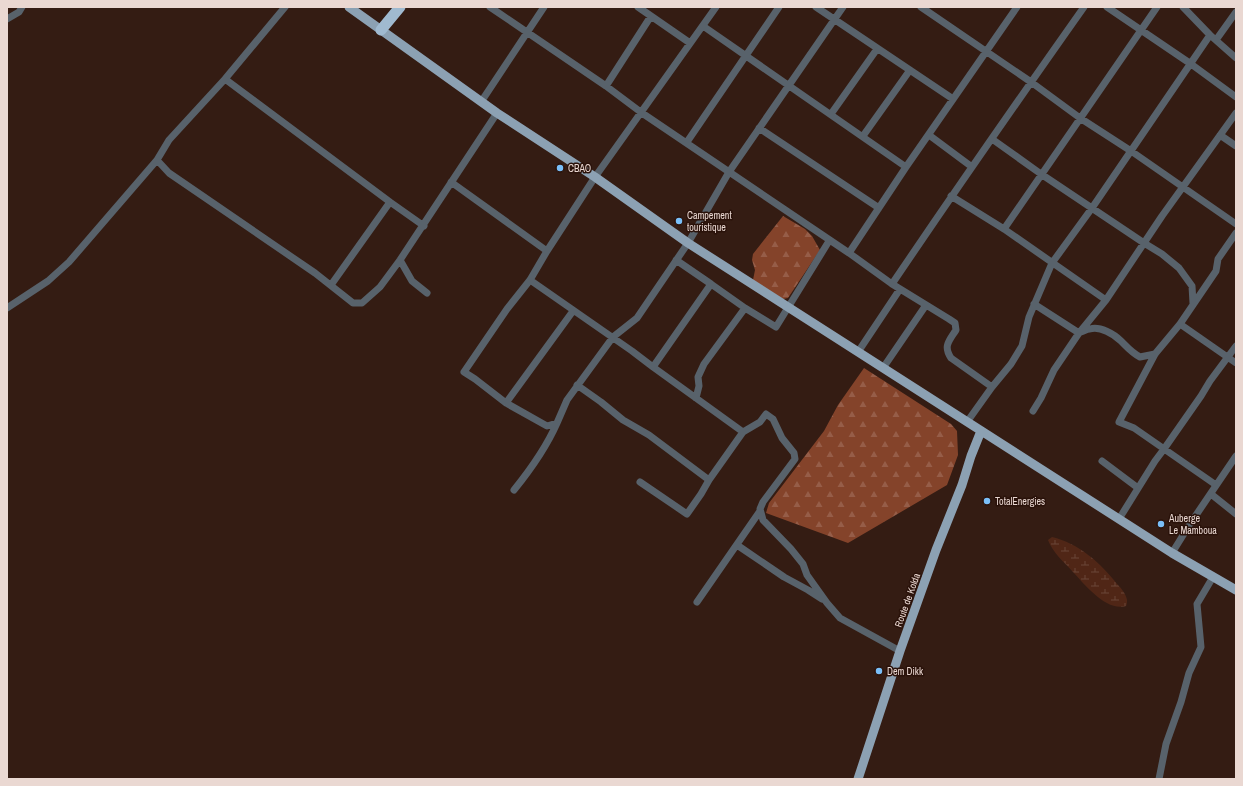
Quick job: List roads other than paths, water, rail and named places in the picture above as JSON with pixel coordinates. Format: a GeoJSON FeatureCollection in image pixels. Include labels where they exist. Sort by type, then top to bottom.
{"type":"FeatureCollection","features":[{"type":"Feature","properties":{"kind":"highway"},"geometry":{"type":"LineString","coordinates":[[381,30],[400,7]]}},
{"type":"Feature","properties":{"kind":"main road"},"geometry":{"type":"LineString","coordinates":[[349,7],[481,102],[595,177],[688,243],[926,394],[967,422],[1054,476],[1172,553],[1236,590]]}},
{"type":"Feature","properties":{"kind":"main road","name":"Route de Kolda"},"geometry":{"type":"LineString","coordinates":[[858,779],[900,651],[936,550],[962,485],[971,456],[982,431]]}},
{"type":"Feature","properties":{"kind":"street"},"geometry":{"type":"LineString","coordinates":[[7,19],[18,12],[22,7]]}},
{"type":"Feature","properties":{"kind":"street"},"geometry":{"type":"LineString","coordinates":[[7,308],[48,280],[69,262],[157,160],[169,140],[225,79],[285,7]]}},
{"type":"Feature","properties":{"kind":"street"},"geometry":{"type":"LineString","coordinates":[[490,7],[892,284],[955,323],[956,330],[948,342],[946,348],[947,353],[951,358],[992,387]]}},
{"type":"Feature","properties":{"kind":"street"},"geometry":{"type":"LineString","coordinates":[[481,102],[544,7]]}},
{"type":"Feature","properties":{"kind":"street"},"geometry":{"type":"LineString","coordinates":[[638,7],[690,43]]}},
{"type":"Feature","properties":{"kind":"street"},"geometry":{"type":"LineString","coordinates":[[557,423],[547,426],[506,403],[464,372],[507,309],[530,280],[595,177],[716,7]]}},
{"type":"Feature","properties":{"kind":"street"},"geometry":{"type":"LineString","coordinates":[[687,142],[779,7]]}},
{"type":"Feature","properties":{"kind":"street"},"geometry":{"type":"LineString","coordinates":[[816,7],[953,99]]}},
{"type":"Feature","properties":{"kind":"street"},"geometry":{"type":"LineString","coordinates":[[514,490],[531,469],[546,446],[567,400],[613,337],[637,318],[688,243],[729,172],[843,7]]}},
{"type":"Feature","properties":{"kind":"street"},"geometry":{"type":"LineString","coordinates":[[921,7],[1031,82],[1080,118],[1131,151],[1236,224]]}},
{"type":"Feature","properties":{"kind":"street"},"geometry":{"type":"LineString","coordinates":[[849,254],[906,167],[1016,7]]}},
{"type":"Feature","properties":{"kind":"street"},"geometry":{"type":"LineString","coordinates":[[892,284],[951,196],[1084,7]]}},
{"type":"Feature","properties":{"kind":"street"},"geometry":{"type":"LineString","coordinates":[[1107,7],[1191,64],[1236,97]]}},
{"type":"Feature","properties":{"kind":"street"},"geometry":{"type":"LineString","coordinates":[[1004,229],[1156,7]]}},
{"type":"Feature","properties":{"kind":"street"},"geometry":{"type":"LineString","coordinates":[[1183,7],[1236,58]]}},
{"type":"Feature","properties":{"kind":"street"},"geometry":{"type":"LineString","coordinates":[[967,422],[992,387],[1011,364],[1022,346],[1029,317],[1052,263],[1092,208],[1191,64],[1236,12]]}},
{"type":"Feature","properties":{"kind":"street"},"geometry":{"type":"LineString","coordinates":[[606,86],[651,16]]}},
{"type":"Feature","properties":{"kind":"street"},"geometry":{"type":"LineString","coordinates":[[703,26],[789,84],[906,167]]}},
{"type":"Feature","properties":{"kind":"street"},"geometry":{"type":"LineString","coordinates":[[830,114],[877,49]]}},
{"type":"Feature","properties":{"kind":"street"},"geometry":{"type":"LineString","coordinates":[[863,136],[910,70]]}},
{"type":"Feature","properties":{"kind":"street"},"geometry":{"type":"LineString","coordinates":[[225,79],[424,226]]}},
{"type":"Feature","properties":{"kind":"street"},"geometry":{"type":"LineString","coordinates":[[157,160],[169,173],[299,262],[353,303],[362,303],[380,287],[400,260],[424,226],[497,113]]}},
{"type":"Feature","properties":{"kind":"street"},"geometry":{"type":"LineString","coordinates":[[1033,411],[1054,370],[1079,333],[1106,300],[1144,243],[1236,113]]}},
{"type":"Feature","properties":{"kind":"street"},"geometry":{"type":"LineString","coordinates":[[759,128],[879,208]]}},
{"type":"Feature","properties":{"kind":"street"},"geometry":{"type":"LineString","coordinates":[[929,135],[972,167]]}},
{"type":"Feature","properties":{"kind":"street"},"geometry":{"type":"LineString","coordinates":[[1220,136],[1236,146]]}},
{"type":"Feature","properties":{"kind":"street"},"geometry":{"type":"LineString","coordinates":[[992,139],[1041,174],[1162,254],[1179,268],[1192,286],[1193,303]]}},
{"type":"Feature","properties":{"kind":"street"},"geometry":{"type":"LineString","coordinates":[[451,182],[547,251]]}},
{"type":"Feature","properties":{"kind":"street"},"geometry":{"type":"LineString","coordinates":[[951,196],[1004,229],[1106,300]]}},
{"type":"Feature","properties":{"kind":"street"},"geometry":{"type":"LineString","coordinates":[[331,286],[390,202]]}},
{"type":"Feature","properties":{"kind":"street"},"geometry":{"type":"LineString","coordinates":[[1216,485],[1134,428],[1119,422],[1155,354],[1180,324],[1216,271],[1218,259],[1236,233]]}},
{"type":"Feature","properties":{"kind":"street"},"geometry":{"type":"LineString","coordinates":[[676,260],[745,308],[776,327],[829,240]]}},
{"type":"Feature","properties":{"kind":"street"},"geometry":{"type":"LineString","coordinates":[[400,260],[412,281],[427,293]]}},
{"type":"Feature","properties":{"kind":"street"},"geometry":{"type":"LineString","coordinates":[[530,280],[573,311],[613,337],[743,432]]}},
{"type":"Feature","properties":{"kind":"street"},"geometry":{"type":"LineString","coordinates":[[653,367],[711,284]]}},
{"type":"Feature","properties":{"kind":"street"},"geometry":{"type":"LineString","coordinates":[[858,352],[900,289]]}},
{"type":"Feature","properties":{"kind":"street"},"geometry":{"type":"LineString","coordinates":[[1034,304],[1079,333]]}},
{"type":"Feature","properties":{"kind":"street"},"geometry":{"type":"LineString","coordinates":[[883,368],[926,305]]}},
{"type":"Feature","properties":{"kind":"street"},"geometry":{"type":"LineString","coordinates":[[696,398],[699,386],[698,377],[704,364],[745,308]]}},
{"type":"Feature","properties":{"kind":"street"},"geometry":{"type":"LineString","coordinates":[[506,403],[573,311]]}},
{"type":"Feature","properties":{"kind":"street"},"geometry":{"type":"LineString","coordinates":[[1180,324],[1236,363]]}},
{"type":"Feature","properties":{"kind":"street"},"geometry":{"type":"LineString","coordinates":[[1079,333],[1091,328],[1102,330],[1120,340],[1129,350],[1140,357],[1155,354]]}},
{"type":"Feature","properties":{"kind":"street"},"geometry":{"type":"LineString","coordinates":[[1119,519],[1155,461],[1236,346]]}},
{"type":"Feature","properties":{"kind":"street"},"geometry":{"type":"LineString","coordinates":[[577,386],[601,402],[623,420],[649,435],[709,480]]}},
{"type":"Feature","properties":{"kind":"street"},"geometry":{"type":"LineString","coordinates":[[640,482],[687,514],[743,432],[760,422],[766,414],[773,418],[782,438],[794,453],[795,459],[763,502],[760,511],[697,602]]}},
{"type":"Feature","properties":{"kind":"street"},"geometry":{"type":"LineString","coordinates":[[1172,553],[1236,456]]}},
{"type":"Feature","properties":{"kind":"street"},"geometry":{"type":"LineString","coordinates":[[1102,461],[1138,488]]}},
{"type":"Feature","properties":{"kind":"street"},"geometry":{"type":"LineString","coordinates":[[1210,494],[1236,514]]}},
{"type":"Feature","properties":{"kind":"street"},"geometry":{"type":"LineString","coordinates":[[760,511],[763,520],[791,549],[803,564],[807,575],[840,618],[900,651]]}},
{"type":"Feature","properties":{"kind":"street"},"geometry":{"type":"LineString","coordinates":[[737,545],[784,578],[808,590],[827,603]]}},
{"type":"Feature","properties":{"kind":"street"},"geometry":{"type":"LineString","coordinates":[[1159,779],[1166,744],[1181,702],[1189,673],[1201,647],[1197,604],[1213,577]]}},
{"type":"Feature","properties":{"kind":"place","name":"CBAO"},"geometry":{"type":"Point","coordinates":[560,168]}},
{"type":"Feature","properties":{"kind":"place","name":"Campement touristique"},"geometry":{"type":"Point","coordinates":[679,221]}},
{"type":"Feature","properties":{"kind":"place","name":"TotalEnergies"},"geometry":{"type":"Point","coordinates":[987,501]}},
{"type":"Feature","properties":{"kind":"place","name":"Auberge Le Mamboua"},"geometry":{"type":"Point","coordinates":[1161,524]}},
{"type":"Feature","properties":{"kind":"place","name":"Dem Dikk"},"geometry":{"type":"Point","coordinates":[879,671]}}]}
